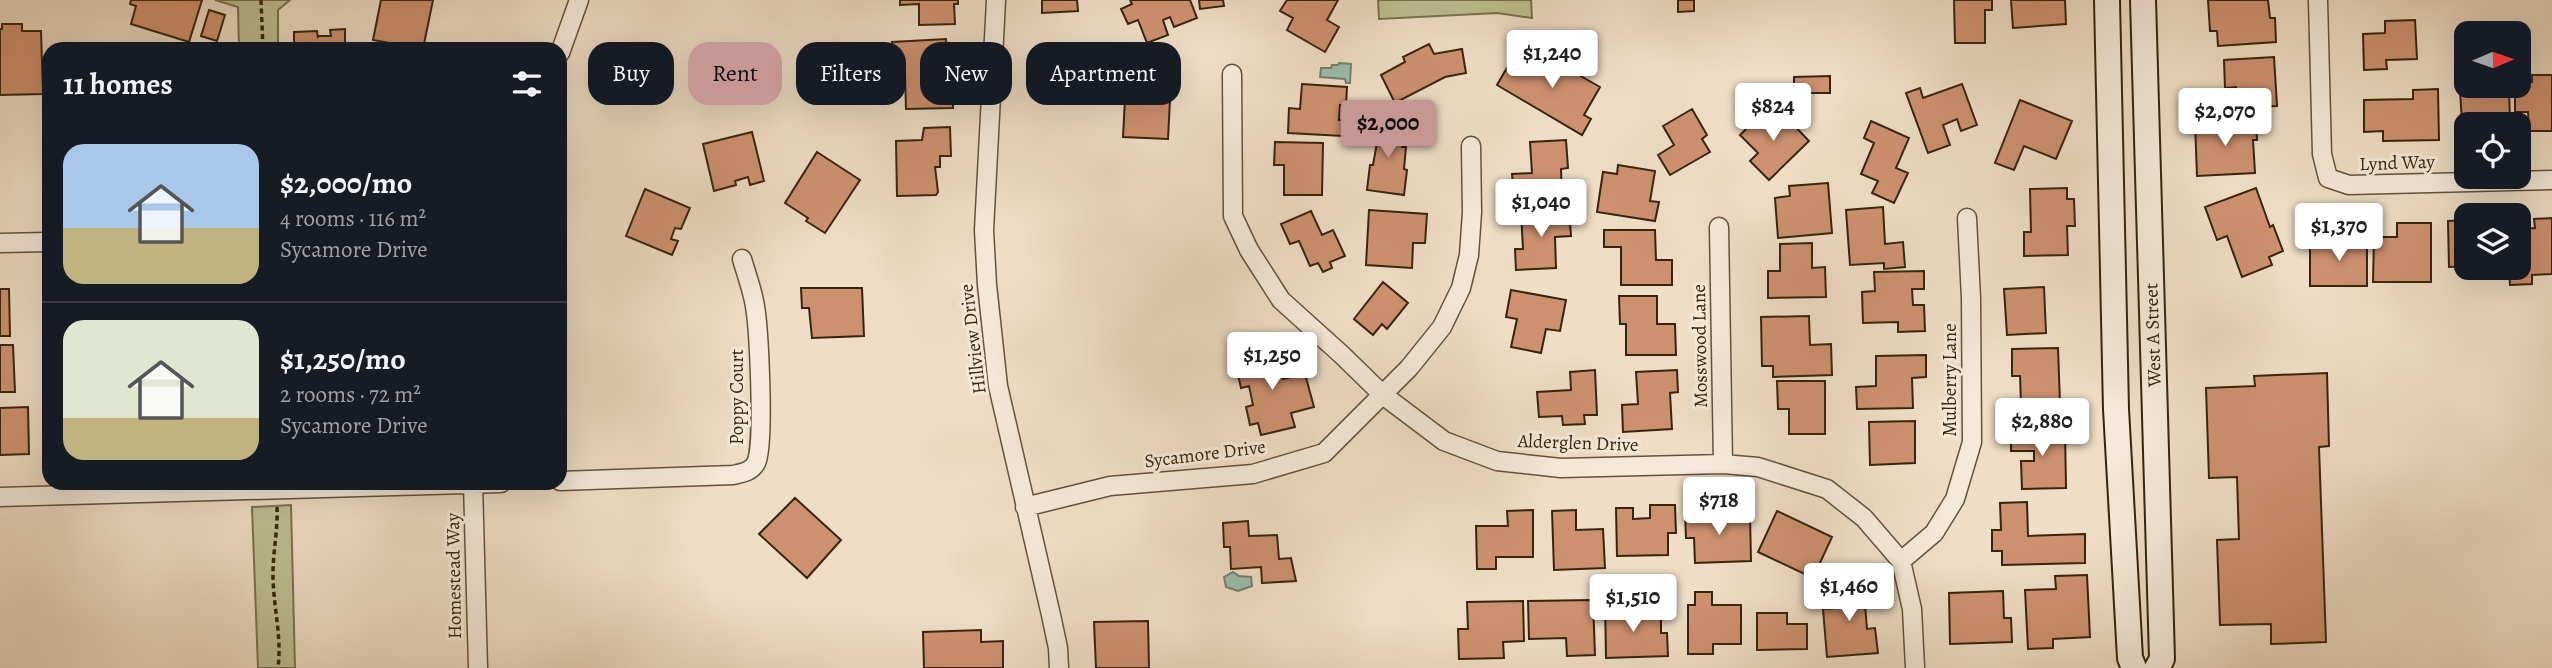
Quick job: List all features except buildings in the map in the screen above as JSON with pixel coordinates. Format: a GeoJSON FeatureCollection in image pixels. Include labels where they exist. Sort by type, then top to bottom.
{"type":"FeatureCollection","features":[{"type":"Feature","properties":{"kind":"main road","name":"West A Street"},"geometry":{"type":"LineString","coordinates":[[2107,0],[2116,409],[2130,658],[2134,668]]}},
{"type":"Feature","properties":{"kind":"main road","name":"West A Street"},"geometry":{"type":"LineString","coordinates":[[2143,0],[2162,659],[2157,668]]}},
{"type":"Feature","properties":{"kind":"street"},"geometry":{"type":"LineString","coordinates":[[564,42],[579,0]]}},
{"type":"Feature","properties":{"kind":"street","name":"Hillview Drive"},"geometry":{"type":"LineString","coordinates":[[996,0],[984,230],[998,386],[1051,615],[1059,668]]}},
{"type":"Feature","properties":{"kind":"street","name":"Lynd Way"},"geometry":{"type":"LineString","coordinates":[[2318,0],[2322,154],[2328,178],[2348,185],[2552,180]]}},
{"type":"Feature","properties":{"kind":"street","name":"Alderglen Drive"},"geometry":{"type":"LineString","coordinates":[[1232,74],[1233,216],[1249,250],[1281,300],[1383,396],[1444,441],[1497,461],[1561,468],[1723,464],[1758,467],[1827,489],[1864,519],[1900,561],[1912,608],[1915,668]]}},
{"type":"Feature","properties":{"kind":"street","name":"Sycamore Drive"},"geometry":{"type":"LineString","coordinates":[[1025,507],[1110,486],[1253,474],[1324,453],[1409,368],[1442,327],[1461,288],[1469,255],[1472,212],[1471,146]]}},
{"type":"Feature","properties":{"kind":"street","name":"Mulberry Lane"},"geometry":{"type":"LineString","coordinates":[[1900,561],[1934,533],[1955,499],[1972,442],[1971,298],[1967,218]]}},
{"type":"Feature","properties":{"kind":"street","name":"Mosswood Lane"},"geometry":{"type":"LineString","coordinates":[[1719,227],[1723,464]]}},
{"type":"Feature","properties":{"kind":"street"},"geometry":{"type":"LineString","coordinates":[[0,243],[42,242]]}},
{"type":"Feature","properties":{"kind":"street","name":"Poppy Court"},"geometry":{"type":"LineString","coordinates":[[567,481],[733,475],[755,466],[760,413],[757,324],[754,302],[741,259]]}},
{"type":"Feature","properties":{"kind":"street"},"geometry":{"type":"LineString","coordinates":[[0,497],[236,490]]}},
{"type":"Feature","properties":{"kind":"street","name":"Homestead Way"},"geometry":{"type":"LineString","coordinates":[[473,490],[478,668]]}},
{"type":"Feature","properties":{"kind":"path"},"geometry":{"type":"LineString","coordinates":[[261,0],[263,42]]}},
{"type":"Feature","properties":{"kind":"path"},"geometry":{"type":"LineString","coordinates":[[277,507],[278,533],[273,576],[279,622],[278,668]]}},
{"type":"Feature","properties":{"kind":"shaded area"},"geometry":{"type":"Polygon","coordinates":[[[215,0],[290,0],[278,10],[278,42],[239,42],[238,7],[215,0]]]}},
{"type":"Feature","properties":{"kind":"shaded area"},"geometry":{"type":"Polygon","coordinates":[[[1378,0],[1531,0],[1532,18],[1497,13],[1379,19],[1378,0]]]}},
{"type":"Feature","properties":{"kind":"shaded area"},"geometry":{"type":"Polygon","coordinates":[[[1339,63],[1351,64],[1350,83],[1346,83],[1345,79],[1320,77],[1321,68],[1331,68],[1339,63]]]}},
{"type":"Feature","properties":{"kind":"shaded area"},"geometry":{"type":"Polygon","coordinates":[[[291,505],[295,668],[258,668],[252,507],[291,505]]]}},
{"type":"Feature","properties":{"kind":"shaded area"},"geometry":{"type":"Polygon","coordinates":[[[1233,572],[1239,576],[1251,577],[1252,586],[1238,591],[1226,587],[1224,577],[1233,572]]]}}]}
